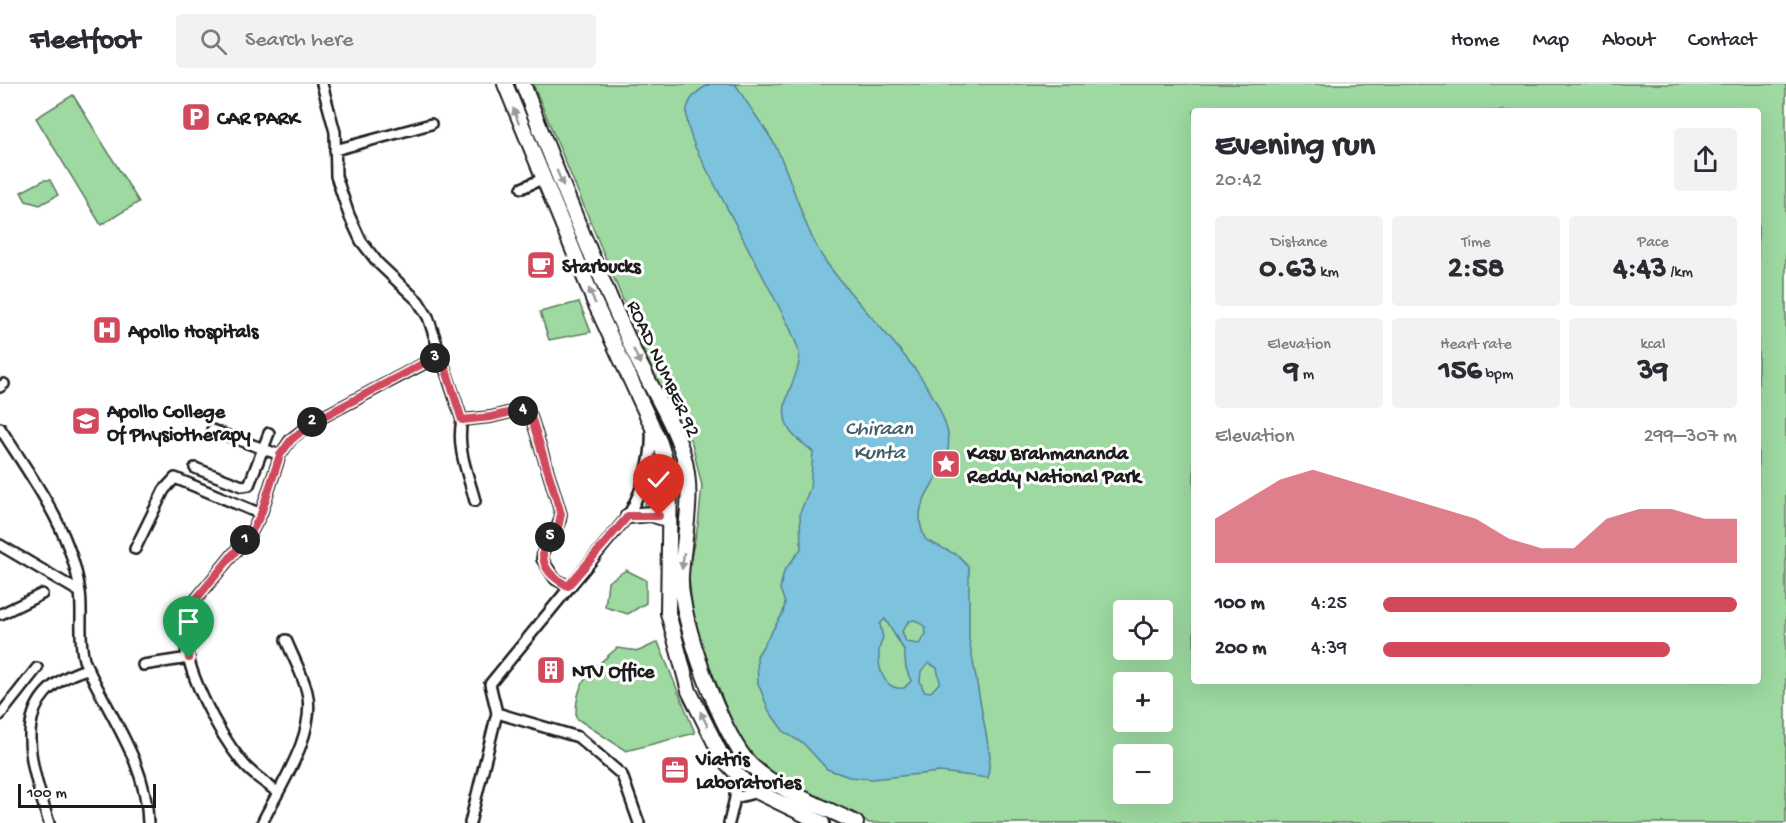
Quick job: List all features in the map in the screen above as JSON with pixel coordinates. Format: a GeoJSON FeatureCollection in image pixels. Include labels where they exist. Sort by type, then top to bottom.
{"type":"FeatureCollection","features":[{"type":"Feature","properties":{"kind":"main road","name":"ROAD NUMBER 92"},"geometry":{"type":"LineString","coordinates":[[505,84],[533,158],[618,358],[660,443],[670,475],[668,613],[683,674],[723,759],[736,773],[758,792],[822,823]]}},
{"type":"Feature","properties":{"kind":"main road","name":"ROAD NUMBER 92"},"geometry":{"type":"LineString","coordinates":[[523,84],[548,149],[634,351],[683,453],[690,500],[680,577],[686,613],[707,684],[737,750],[763,775],[856,823]]}},
{"type":"Feature","properties":{"kind":"main road"},"geometry":{"type":"LineString","coordinates":[[533,158],[548,149]]}},
{"type":"Feature","properties":{"kind":"main road"},"geometry":{"type":"LineString","coordinates":[[628,516],[651,514],[669,520]]}},
{"type":"Feature","properties":{"kind":"street"},"geometry":{"type":"LineString","coordinates":[[322,84],[332,115],[336,176],[361,241],[378,263],[418,301],[429,317],[462,420],[460,448],[475,501]]}},
{"type":"Feature","properties":{"kind":"street"},"geometry":{"type":"LineString","coordinates":[[335,150],[431,124]]}},
{"type":"Feature","properties":{"kind":"street"},"geometry":{"type":"LineString","coordinates":[[522,188],[542,179]]}},
{"type":"Feature","properties":{"kind":"street"},"geometry":{"type":"LineString","coordinates":[[277,792],[243,764],[211,714],[189,658],[184,629],[186,616],[193,603],[246,538],[261,514],[280,455],[291,440],[313,422],[441,354]]}},
{"type":"Feature","properties":{"kind":"street"},"geometry":{"type":"LineString","coordinates":[[462,420],[491,417],[519,410],[531,416],[561,514],[558,528],[545,544],[542,559],[555,579],[568,586]]}},
{"type":"Feature","properties":{"kind":"street"},"geometry":{"type":"LineString","coordinates":[[470,823],[497,713],[490,684],[568,586],[628,516],[641,491],[647,471],[652,446],[650,423]]}},
{"type":"Feature","properties":{"kind":"street"},"geometry":{"type":"LineString","coordinates":[[0,428],[55,517],[72,555],[80,592],[81,649],[87,669],[131,751],[145,788],[148,823]]}},
{"type":"Feature","properties":{"kind":"street"},"geometry":{"type":"LineString","coordinates":[[212,430],[280,455]]}},
{"type":"Feature","properties":{"kind":"street"},"geometry":{"type":"LineString","coordinates":[[195,468],[246,486],[252,480],[268,433]]}},
{"type":"Feature","properties":{"kind":"street"},"geometry":{"type":"LineString","coordinates":[[199,488],[205,472]]}},
{"type":"Feature","properties":{"kind":"street"},"geometry":{"type":"LineString","coordinates":[[135,549],[164,490],[175,478],[261,514]]}},
{"type":"Feature","properties":{"kind":"street"},"geometry":{"type":"LineString","coordinates":[[0,545],[80,592]]}},
{"type":"Feature","properties":{"kind":"street"},"geometry":{"type":"LineString","coordinates":[[0,614],[42,594]]}},
{"type":"Feature","properties":{"kind":"street"},"geometry":{"type":"LineString","coordinates":[[262,823],[303,741],[310,710],[307,691],[286,640]]}},
{"type":"Feature","properties":{"kind":"street"},"geometry":{"type":"LineString","coordinates":[[143,665],[189,658]]}},
{"type":"Feature","properties":{"kind":"street"},"geometry":{"type":"LineString","coordinates":[[0,715],[37,668]]}},
{"type":"Feature","properties":{"kind":"street"},"geometry":{"type":"LineString","coordinates":[[49,823],[30,761],[31,724],[50,687],[65,676],[87,669]]}},
{"type":"Feature","properties":{"kind":"street"},"geometry":{"type":"LineString","coordinates":[[497,713],[578,736],[622,775],[639,823]]}},
{"type":"Feature","properties":{"kind":"street"},"geometry":{"type":"LineString","coordinates":[[729,823],[735,798],[736,773]]}},
{"type":"Feature","properties":{"kind":"street"},"geometry":{"type":"LineString","coordinates":[[735,798],[758,792]]}},
{"type":"Feature","properties":{"kind":"green space","name":"Kasu Brahmananda Reddy National Park"},"geometry":{"type":"Polygon","coordinates":[[[533,84],[1786,84],[1786,823],[869,823],[770,772],[751,755],[737,735],[704,652],[693,613],[688,571],[698,525],[702,486],[692,443],[655,377],[533,84]]]}},
{"type":"Feature","properties":{"kind":"green space"},"geometry":{"type":"Polygon","coordinates":[[[73,95],[139,202],[101,225],[36,118],[73,95]]]}},
{"type":"Feature","properties":{"kind":"green space"},"geometry":{"type":"Polygon","coordinates":[[[44,180],[50,180],[58,195],[40,205],[26,201],[21,192],[44,180]]]}},
{"type":"Feature","properties":{"kind":"green space"},"geometry":{"type":"Polygon","coordinates":[[[579,302],[591,332],[549,340],[540,312],[579,302]]]}},
{"type":"Feature","properties":{"kind":"green space"},"geometry":{"type":"Polygon","coordinates":[[[659,455],[665,491],[663,511],[643,508],[653,488],[659,455]]]}},
{"type":"Feature","properties":{"kind":"green space"},"geometry":{"type":"Polygon","coordinates":[[[626,570],[646,580],[646,603],[628,614],[605,607],[608,582],[626,570]]]}},
{"type":"Feature","properties":{"kind":"green space"},"geometry":{"type":"Polygon","coordinates":[[[658,642],[695,733],[626,751],[576,718],[578,694],[586,678],[617,648],[639,651],[658,642]]]}},
{"type":"Feature","properties":{"kind":"water","name":"Chiraan Kunta"},"geometry":{"type":"Polygon","coordinates":[[[710,84],[735,84],[777,149],[805,222],[826,262],[910,362],[937,404],[946,426],[949,443],[946,457],[921,509],[920,524],[926,540],[959,556],[969,568],[969,639],[990,756],[988,778],[940,772],[872,779],[849,777],[827,769],[804,744],[784,732],[769,711],[758,683],[757,656],[783,613],[785,603],[780,589],[784,571],[801,549],[800,513],[810,488],[813,452],[791,433],[785,417],[786,400],[799,362],[796,344],[789,326],[695,147],[688,128],[689,103],[700,90],[710,84]],[[885,619],[880,624],[883,638],[879,653],[881,671],[889,684],[904,688],[911,681],[906,668],[904,650],[885,619]],[[915,620],[909,621],[902,631],[906,642],[919,644],[926,634],[925,627],[915,620]],[[929,663],[921,671],[920,681],[924,691],[931,692],[940,682],[937,668],[929,663]]]}},
{"type":"Feature","properties":{"kind":"place","name":"CAR PARK"},"geometry":{"type":"Point","coordinates":[196,117]}},
{"type":"Feature","properties":{"kind":"place","name":"Starbucks"},"geometry":{"type":"Point","coordinates":[541,265]}},
{"type":"Feature","properties":{"kind":"place","name":"Apollo Hospitals"},"geometry":{"type":"Point","coordinates":[107,330]}},
{"type":"Feature","properties":{"kind":"place","name":"Apollo College Of Physiotherapy"},"geometry":{"type":"Point","coordinates":[86,421]}},
{"type":"Feature","properties":{"kind":"place","name":"Kasu Brahmananda Reddy National Park"},"geometry":{"type":"Point","coordinates":[946,464]}},
{"type":"Feature","properties":{"kind":"place","name":"NTV Office"},"geometry":{"type":"Point","coordinates":[551,670]}},
{"type":"Feature","properties":{"kind":"place","name":"Viatris Laboratories"},"geometry":{"type":"Point","coordinates":[675,770]}},
{"type":"Feature","properties":{"kind":"route"},"geometry":{"type":"LineString","coordinates":[[189,658],[184,629],[186,616],[193,603],[252,531],[261,514],[280,455],[291,440],[313,422],[441,354],[462,420],[491,417],[519,410],[526,411],[531,416],[561,514],[558,528],[545,544],[542,559],[545,567],[555,579],[568,586],[628,516],[651,514],[659,516]]}}]}
